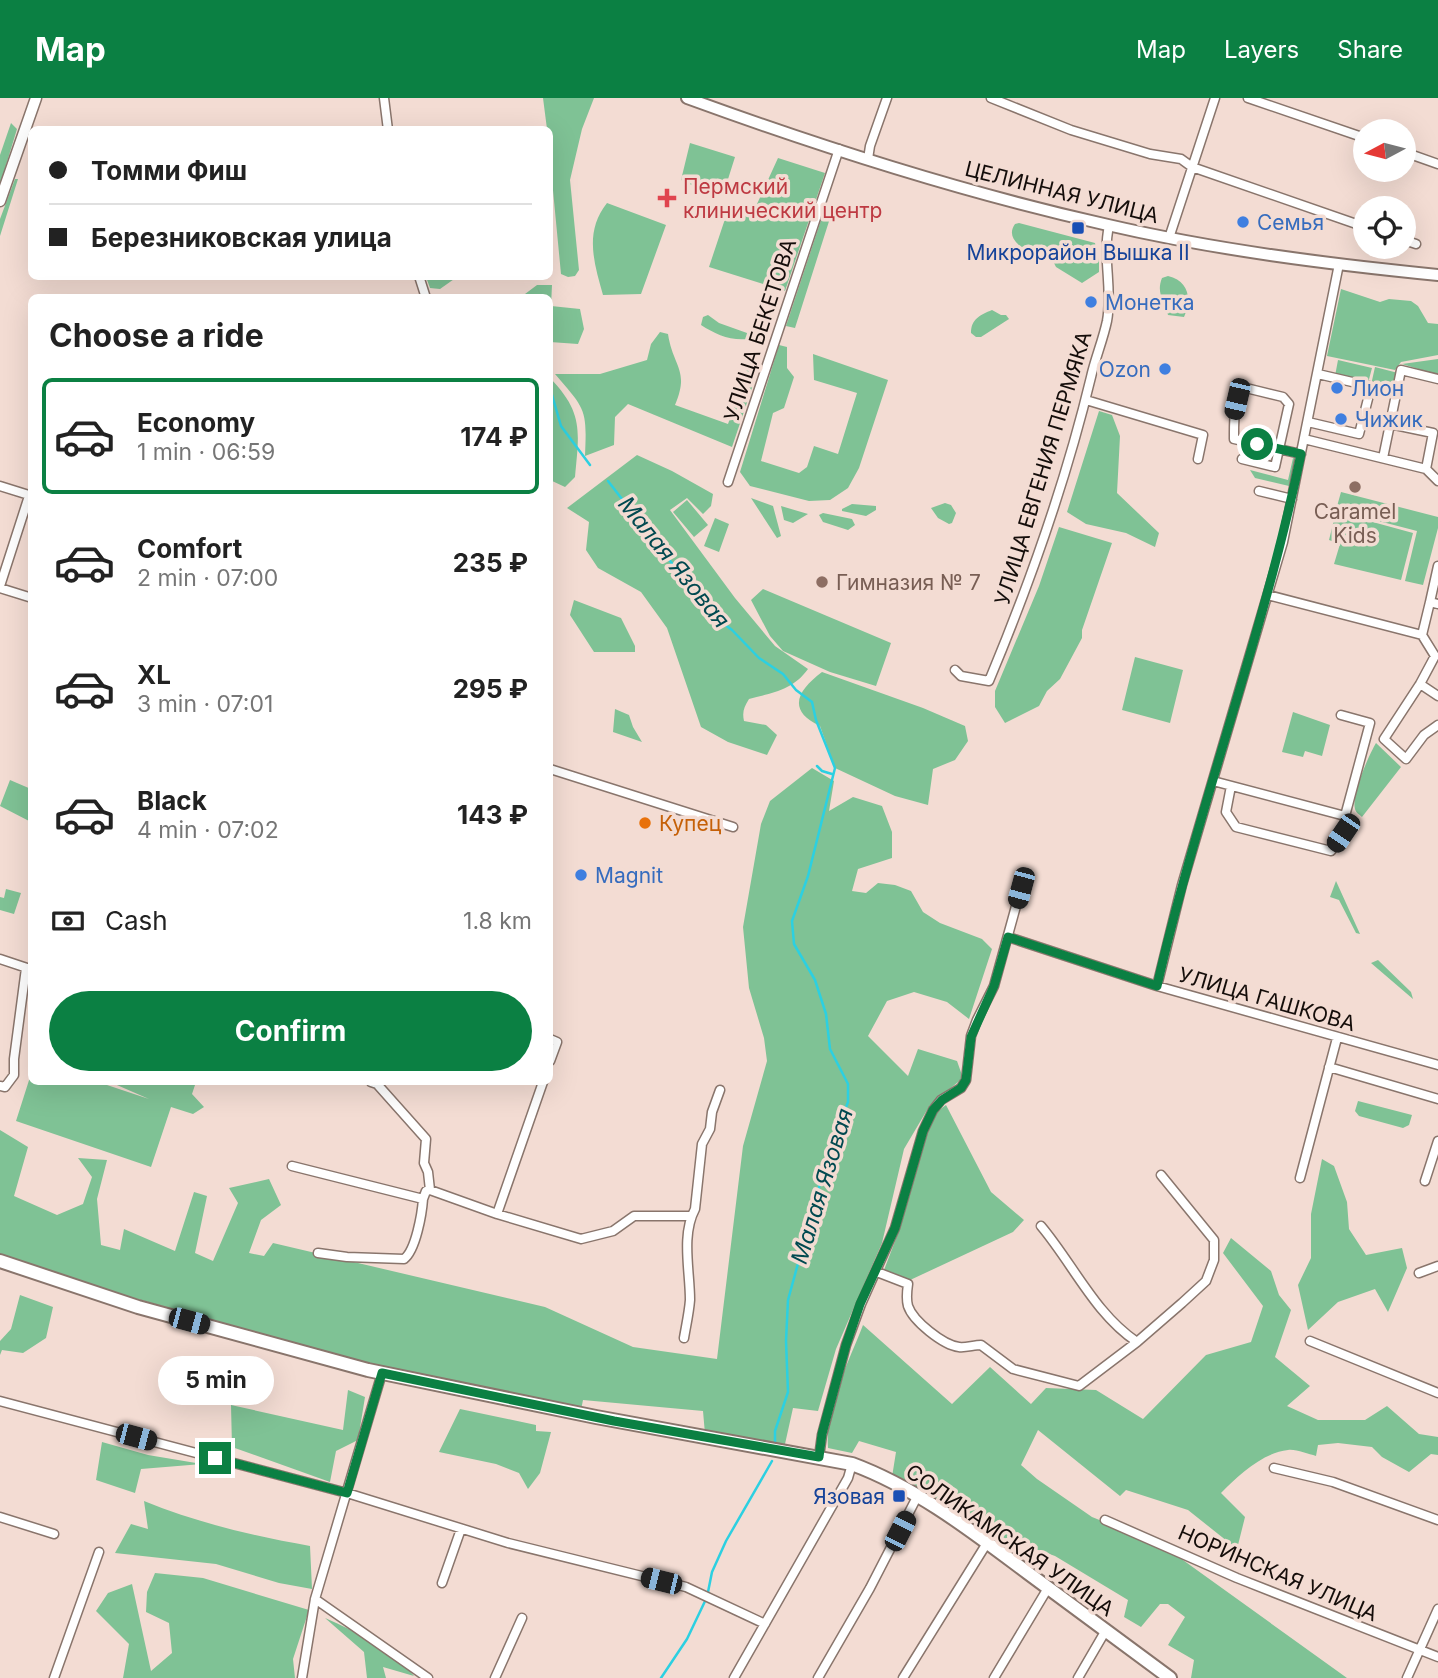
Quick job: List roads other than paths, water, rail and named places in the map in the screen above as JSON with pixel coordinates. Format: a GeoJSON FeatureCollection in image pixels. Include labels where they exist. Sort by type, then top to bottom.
{"type":"FeatureCollection","features":[{"type":"Feature","properties":{"kind":"main road","name":"ЦЕЛИННАЯ УЛИЦА"},"geometry":{"type":"LineString","coordinates":[[687,98],[868,159],[1109,226],[1339,264],[1438,275]]}},
{"type":"Feature","properties":{"kind":"main road","name":"СОЛИКАМСКАЯ УЛИЦА"},"geometry":{"type":"LineString","coordinates":[[0,1261],[138,1307],[382,1373],[608,1420],[819,1457],[852,1464],[883,1475],[918,1495],[987,1543],[1170,1678]]}},
{"type":"Feature","properties":{"kind":"street"},"geometry":{"type":"LineString","coordinates":[[0,201],[36,98]]}},
{"type":"Feature","properties":{"kind":"street"},"geometry":{"type":"LineString","coordinates":[[384,98],[388,126]]}},
{"type":"Feature","properties":{"kind":"street"},"geometry":{"type":"LineString","coordinates":[[868,159],[887,98]]}},
{"type":"Feature","properties":{"kind":"street"},"geometry":{"type":"LineString","coordinates":[[991,98],[1070,130],[1150,154],[1181,159],[1192,167],[1353,223]]}},
{"type":"Feature","properties":{"kind":"street"},"geometry":{"type":"LineString","coordinates":[[1169,238],[1216,98]]}},
{"type":"Feature","properties":{"kind":"street"},"geometry":{"type":"LineString","coordinates":[[1248,98],[1353,134]]}},
{"type":"Feature","properties":{"kind":"street","name":"УЛИЦА БЕКЕТОВА"},"geometry":{"type":"LineString","coordinates":[[728,482],[839,149]]}},
{"type":"Feature","properties":{"kind":"street"},"geometry":{"type":"LineString","coordinates":[[1416,156],[1438,164]]}},
{"type":"Feature","properties":{"kind":"street","name":"УЛИЦА ЕВГЕНИЯ ПЕРМЯКА"},"geometry":{"type":"LineString","coordinates":[[955,670],[961,676],[989,681],[1014,621],[1086,400],[1106,323],[1110,298],[1106,240],[1109,226]]}},
{"type":"Feature","properties":{"kind":"street"},"geometry":{"type":"LineString","coordinates":[[1157,986],[1182,885],[1268,595],[1292,499],[1339,264]]}},
{"type":"Feature","properties":{"kind":"street"},"geometry":{"type":"LineString","coordinates":[[1383,458],[1401,370],[1438,379]]}},
{"type":"Feature","properties":{"kind":"street"},"geometry":{"type":"LineString","coordinates":[[1318,373],[1395,392]]}},
{"type":"Feature","properties":{"kind":"street"},"geometry":{"type":"LineString","coordinates":[[1308,422],[1359,434],[1371,387]]}},
{"type":"Feature","properties":{"kind":"street"},"geometry":{"type":"LineString","coordinates":[[1242,459],[1275,467],[1280,450],[1289,404],[1287,400],[1247,388],[1237,399],[1234,439],[1280,450],[1301,454]]}},
{"type":"Feature","properties":{"kind":"street"},"geometry":{"type":"LineString","coordinates":[[1086,400],[1203,435],[1198,459]]}},
{"type":"Feature","properties":{"kind":"street"},"geometry":{"type":"LineString","coordinates":[[1390,424],[1433,433],[1426,469]]}},
{"type":"Feature","properties":{"kind":"street"},"geometry":{"type":"LineString","coordinates":[[1304,439],[1426,469],[1438,481]]}},
{"type":"Feature","properties":{"kind":"street"},"geometry":{"type":"LineString","coordinates":[[0,486],[28,495]]}},
{"type":"Feature","properties":{"kind":"street"},"geometry":{"type":"LineString","coordinates":[[1259,491],[1292,499]]}},
{"type":"Feature","properties":{"kind":"street"},"geometry":{"type":"LineString","coordinates":[[28,502],[0,587],[28,597]]}},
{"type":"Feature","properties":{"kind":"street"},"geometry":{"type":"LineString","coordinates":[[1422,635],[1434,603],[1438,566]]}},
{"type":"Feature","properties":{"kind":"street"},"geometry":{"type":"LineString","coordinates":[[1268,595],[1422,635],[1435,656],[1384,739],[1406,759],[1424,735],[1438,725]]}},
{"type":"Feature","properties":{"kind":"street"},"geometry":{"type":"LineString","coordinates":[[1420,684],[1438,696]]}},
{"type":"Feature","properties":{"kind":"street"},"geometry":{"type":"LineString","coordinates":[[1231,786],[1226,812],[1236,827],[1331,851],[1348,827],[1345,817],[1370,723],[1341,715]]}},
{"type":"Feature","properties":{"kind":"street"},"geometry":{"type":"LineString","coordinates":[[553,770],[733,827]]}},
{"type":"Feature","properties":{"kind":"street"},"geometry":{"type":"LineString","coordinates":[[1213,781],[1345,817]]}},
{"type":"Feature","properties":{"kind":"street"},"geometry":{"type":"LineString","coordinates":[[819,1457],[822,1434],[860,1304],[895,1228],[923,1131],[933,1110],[942,1100],[961,1088],[968,1072],[971,1037],[994,986],[1021,888]]}},
{"type":"Feature","properties":{"kind":"street","name":"УЛИЦА ГАШКОВА"},"geometry":{"type":"LineString","coordinates":[[1008,937],[1157,986],[1438,1065]]}},
{"type":"Feature","properties":{"kind":"street"},"geometry":{"type":"LineString","coordinates":[[0,959],[28,969]]}},
{"type":"Feature","properties":{"kind":"street"},"geometry":{"type":"LineString","coordinates":[[0,1086],[5,1087],[14,1075],[14,1059],[28,975]]}},
{"type":"Feature","properties":{"kind":"street"},"geometry":{"type":"LineString","coordinates":[[1300,1178],[1337,1038]]}},
{"type":"Feature","properties":{"kind":"street"},"geometry":{"type":"LineString","coordinates":[[1329,1067],[1438,1099]]}},
{"type":"Feature","properties":{"kind":"street"},"geometry":{"type":"LineString","coordinates":[[378,1085],[426,1139],[424,1163],[430,1190]]}},
{"type":"Feature","properties":{"kind":"street"},"geometry":{"type":"LineString","coordinates":[[496,1214],[541,1085]]}},
{"type":"Feature","properties":{"kind":"street"},"geometry":{"type":"LineString","coordinates":[[684,1338],[690,1302],[688,1235],[695,1209],[702,1144],[710,1129],[712,1112],[720,1090]]}},
{"type":"Feature","properties":{"kind":"street"},"geometry":{"type":"LineString","coordinates":[[1425,1181],[1438,1141]]}},
{"type":"Feature","properties":{"kind":"street"},"geometry":{"type":"LineString","coordinates":[[292,1166],[423,1199]]}},
{"type":"Feature","properties":{"kind":"street"},"geometry":{"type":"LineString","coordinates":[[877,1272],[908,1284],[906,1303],[911,1314],[942,1340],[958,1347],[981,1345],[1013,1369],[1079,1386],[1137,1342],[1206,1282],[1214,1260],[1214,1240],[1161,1175]]}},
{"type":"Feature","properties":{"kind":"street"},"geometry":{"type":"LineString","coordinates":[[318,1253],[404,1259],[410,1254],[420,1222],[423,1199],[426,1191],[430,1190]]}},
{"type":"Feature","properties":{"kind":"street"},"geometry":{"type":"LineString","coordinates":[[430,1190],[496,1214],[581,1239],[613,1231],[634,1216],[691,1216]]}},
{"type":"Feature","properties":{"kind":"street"},"geometry":{"type":"LineString","coordinates":[[1041,1226],[1058,1246],[1084,1286],[1121,1331],[1137,1342]]}},
{"type":"Feature","properties":{"kind":"street"},"geometry":{"type":"LineString","coordinates":[[1419,1273],[1438,1266]]}},
{"type":"Feature","properties":{"kind":"street"},"geometry":{"type":"LineString","coordinates":[[1310,1341],[1438,1392]]}},
{"type":"Feature","properties":{"kind":"street"},"geometry":{"type":"LineString","coordinates":[[302,1678],[315,1599],[382,1373]]}},
{"type":"Feature","properties":{"kind":"street"},"geometry":{"type":"LineString","coordinates":[[0,1401],[347,1493],[508,1543],[686,1587],[765,1624]]}},
{"type":"Feature","properties":{"kind":"street"},"geometry":{"type":"LineString","coordinates":[[734,1678],[848,1478],[852,1464]]}},
{"type":"Feature","properties":{"kind":"street"},"geometry":{"type":"LineString","coordinates":[[1274,1468],[1333,1482],[1438,1520]]}},
{"type":"Feature","properties":{"kind":"street"},"geometry":{"type":"LineString","coordinates":[[818,1678],[870,1588],[918,1495]]}},
{"type":"Feature","properties":{"kind":"street"},"geometry":{"type":"LineString","coordinates":[[0,1517],[54,1534]]}},
{"type":"Feature","properties":{"kind":"street","name":"НОРИНСКАЯ УЛИЦА"},"geometry":{"type":"LineString","coordinates":[[1105,1520],[1237,1578],[1438,1657]]}},
{"type":"Feature","properties":{"kind":"street"},"geometry":{"type":"LineString","coordinates":[[442,1583],[461,1529]]}},
{"type":"Feature","properties":{"kind":"street"},"geometry":{"type":"LineString","coordinates":[[903,1678],[987,1543]]}},
{"type":"Feature","properties":{"kind":"street"},"geometry":{"type":"LineString","coordinates":[[54,1678],[99,1552]]}},
{"type":"Feature","properties":{"kind":"street"},"geometry":{"type":"LineString","coordinates":[[994,1678],[1048,1588]]}},
{"type":"Feature","properties":{"kind":"street"},"geometry":{"type":"LineString","coordinates":[[315,1599],[428,1678]]}},
{"type":"Feature","properties":{"kind":"street"},"geometry":{"type":"LineString","coordinates":[[1407,1678],[1438,1609]]}},
{"type":"Feature","properties":{"kind":"street"},"geometry":{"type":"LineString","coordinates":[[495,1678],[522,1618]]}},
{"type":"Feature","properties":{"kind":"street"},"geometry":{"type":"LineString","coordinates":[[1078,1678],[1106,1630]]}},
{"type":"Feature","properties":{"kind":"waterway"},"geometry":{"type":"LineString","coordinates":[[553,398],[561,426],[590,465]]}},
{"type":"Feature","properties":{"kind":"waterway","name":"Малая Язовая"},"geometry":{"type":"LineString","coordinates":[[608,481],[712,615],[812,702],[816,720],[835,768],[808,876],[792,921],[794,944],[815,980],[826,1014],[830,1049],[848,1084],[848,1102],[827,1158],[788,1300],[788,1392],[775,1431],[775,1445]]}},
{"type":"Feature","properties":{"kind":"waterway","name":"Малая Язовая"},"geometry":{"type":"LineString","coordinates":[[817,766],[832,774]]}},
{"type":"Feature","properties":{"kind":"waterway","name":"Малая Язовая"},"geometry":{"type":"LineString","coordinates":[[661,1678],[687,1639],[707,1597],[712,1572],[726,1541],[772,1461]]}},
{"type":"Feature","properties":{"kind":"place","name":"Пермский клинический центр"},"geometry":{"type":"Point","coordinates":[667,198]}},
{"type":"Feature","properties":{"kind":"place","name":"Семья"},"geometry":{"type":"Point","coordinates":[1243,222]}},
{"type":"Feature","properties":{"kind":"place","name":"Микрорайон Вышка II"},"geometry":{"type":"Point","coordinates":[1078,228]}},
{"type":"Feature","properties":{"kind":"place","name":"Монетка"},"geometry":{"type":"Point","coordinates":[1091,302]}},
{"type":"Feature","properties":{"kind":"place","name":"Ozon"},"geometry":{"type":"Point","coordinates":[1165,369]}},
{"type":"Feature","properties":{"kind":"place","name":"Лион"},"geometry":{"type":"Point","coordinates":[1337,388]}},
{"type":"Feature","properties":{"kind":"place","name":"Чижик"},"geometry":{"type":"Point","coordinates":[1341,419]}},
{"type":"Feature","properties":{"kind":"place","name":"Caramel Kids"},"geometry":{"type":"Point","coordinates":[1355,487]}},
{"type":"Feature","properties":{"kind":"place","name":"Гимназия № 7"},"geometry":{"type":"Point","coordinates":[822,582]}},
{"type":"Feature","properties":{"kind":"place","name":"Купец"},"geometry":{"type":"Point","coordinates":[645,823]}},
{"type":"Feature","properties":{"kind":"place","name":"Magnit"},"geometry":{"type":"Point","coordinates":[581,875]}},
{"type":"Feature","properties":{"kind":"place","name":"Язовая"},"geometry":{"type":"Point","coordinates":[899,1496]}}]}
